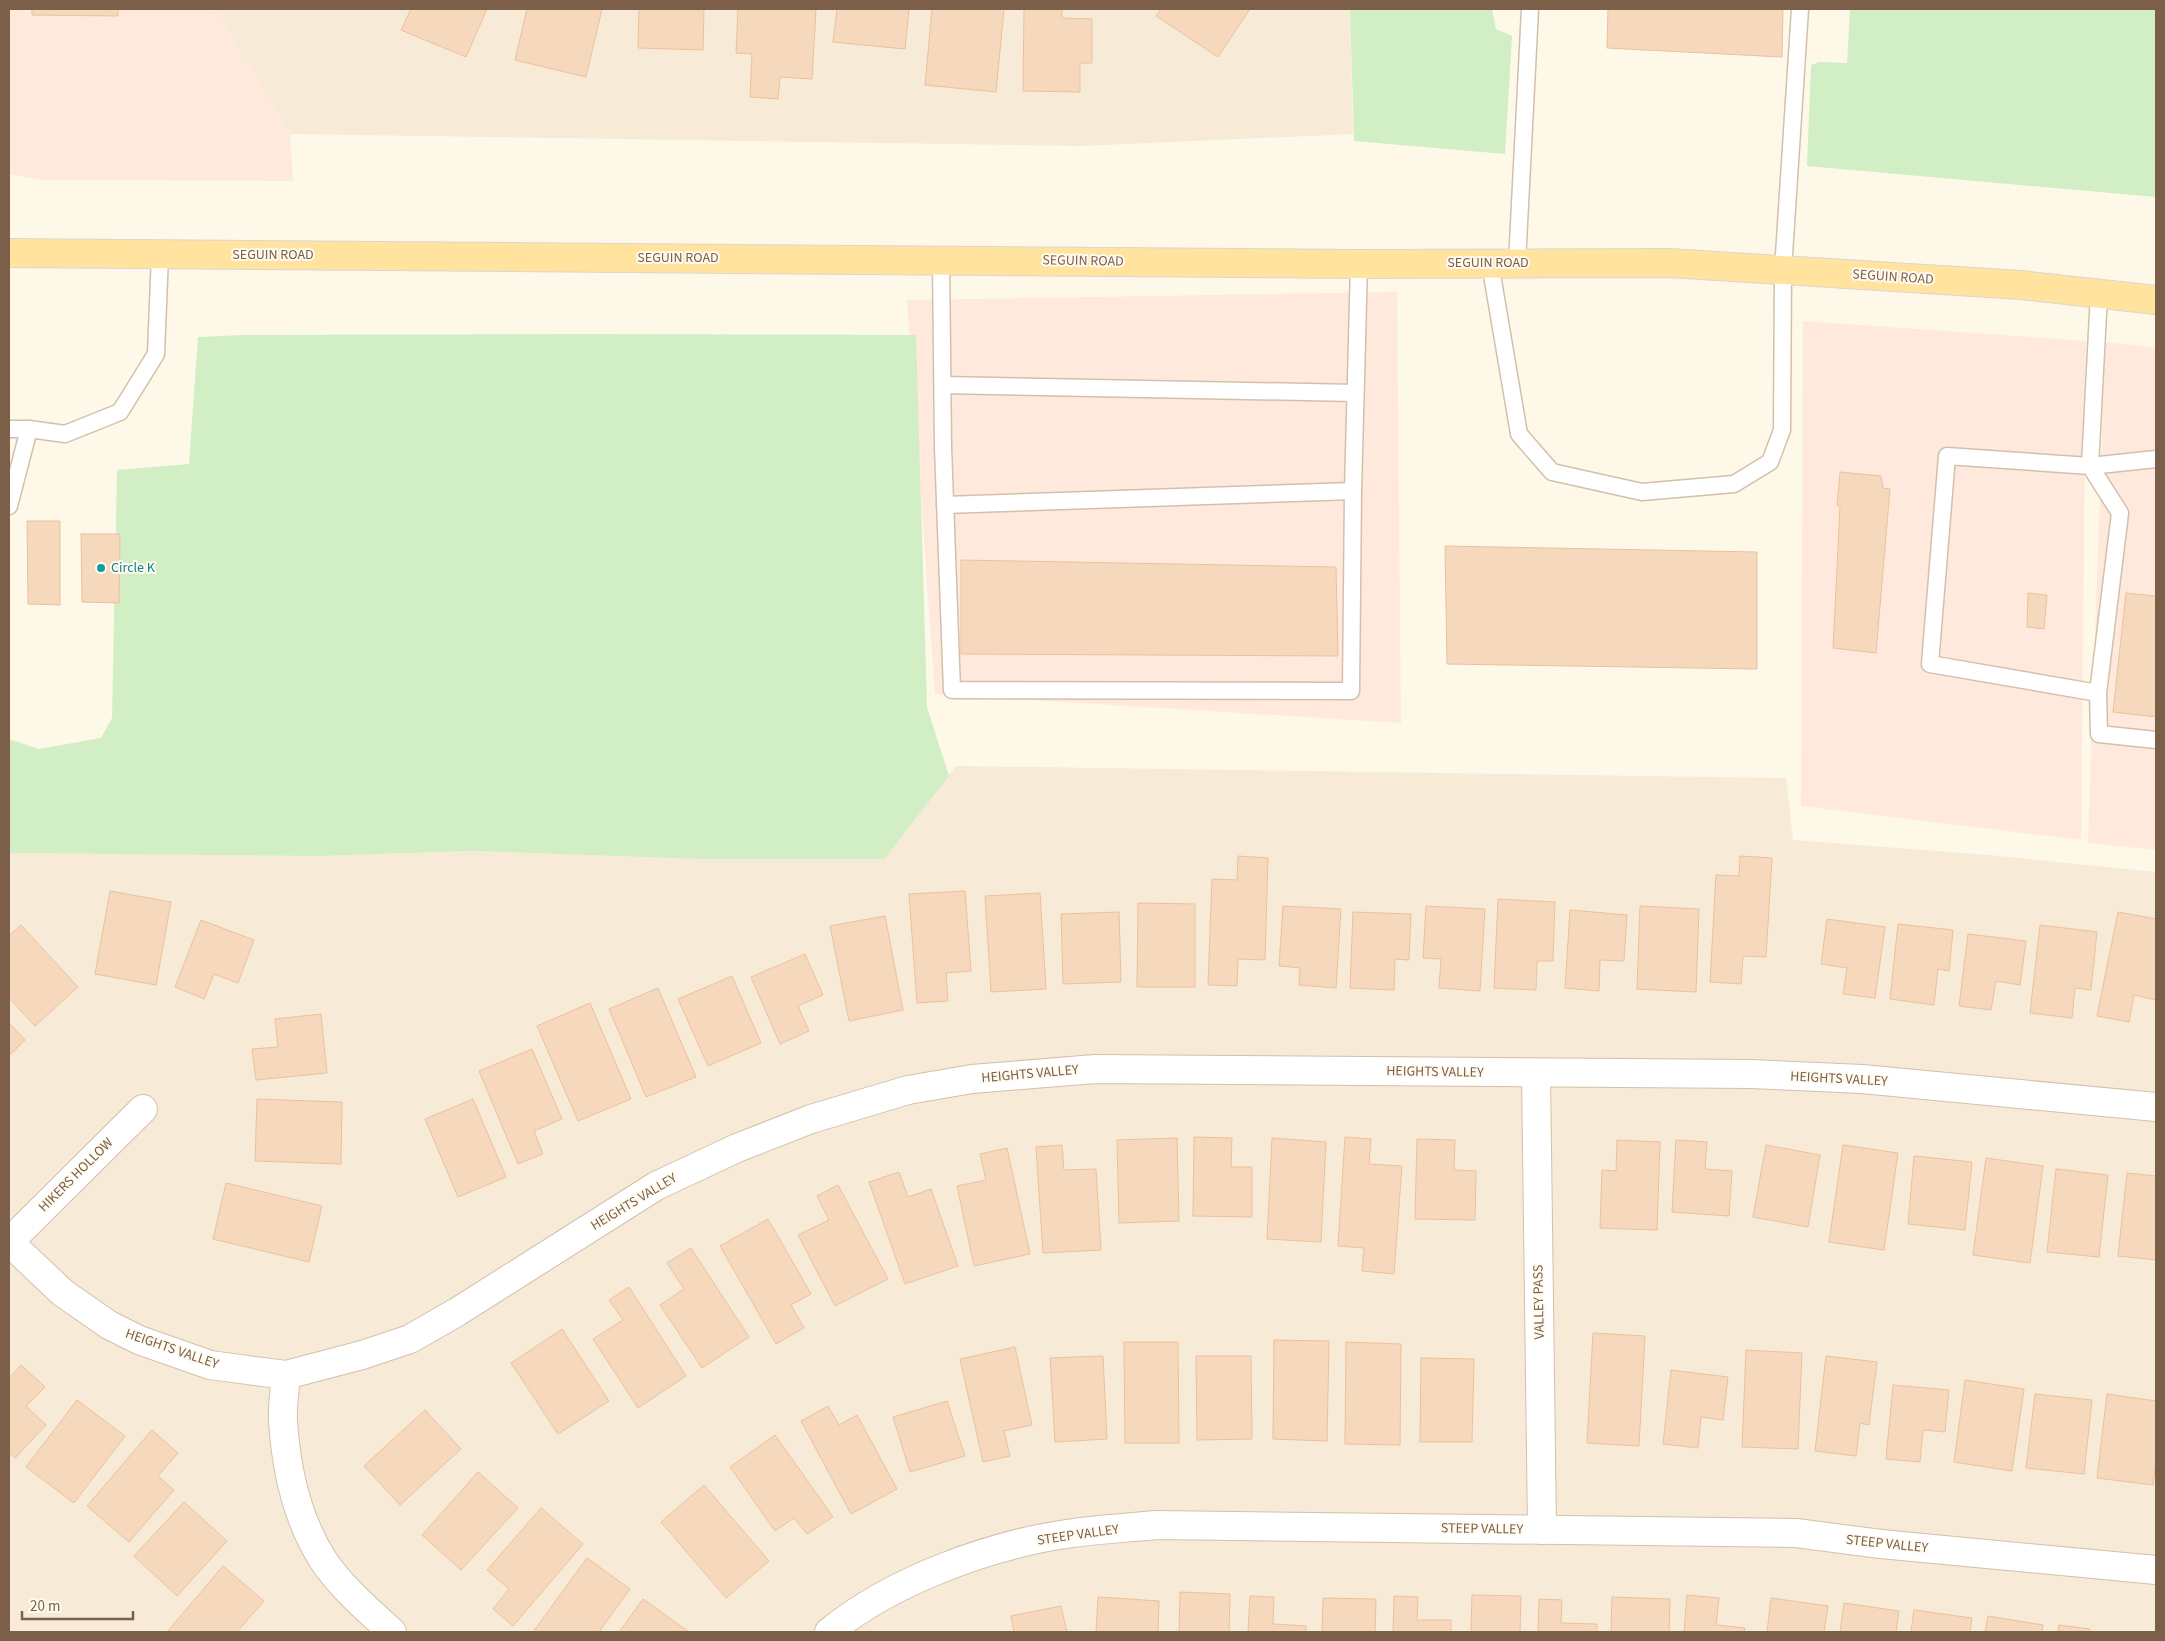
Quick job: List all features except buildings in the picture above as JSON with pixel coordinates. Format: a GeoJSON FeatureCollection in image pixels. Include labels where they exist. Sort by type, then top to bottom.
{"type":"FeatureCollection","features":[{"type":"Feature","properties":{"kind":"main road","name":"SEGUIN ROAD"},"geometry":{"type":"LineString","coordinates":[[9,253],[941,259],[1359,264],[1669,263],[2021,285],[2156,300]]}},
{"type":"Feature","properties":{"kind":"street","name":"HEIGHTS VALLEY"},"geometry":{"type":"LineString","coordinates":[[9,1242],[63,1293],[109,1325],[138,1340],[210,1365],[286,1375],[362,1356],[410,1340],[458,1312],[656,1186],[737,1148],[810,1119],[908,1090],[972,1079],[1095,1069],[1752,1074],[1862,1079],[2156,1107]]}},
{"type":"Feature","properties":{"kind":"street","name":"VALLEY PASS"},"geometry":{"type":"LineString","coordinates":[[1536,1073],[1542,1530]]}},
{"type":"Feature","properties":{"kind":"street","name":"HIKERS HOLLOW"},"geometry":{"type":"LineString","coordinates":[[9,1242],[143,1109]]}},
{"type":"Feature","properties":{"kind":"street"},"geometry":{"type":"LineString","coordinates":[[286,1375],[283,1419],[293,1488],[310,1537],[324,1561],[354,1597],[392,1632]]}},
{"type":"Feature","properties":{"kind":"street","name":"STEEP VALLEY"},"geometry":{"type":"LineString","coordinates":[[829,1632],[897,1588],[978,1555],[1026,1542],[1073,1533],[1156,1526],[1796,1533],[1881,1544],[2156,1570]]}},
{"type":"Feature","properties":{"kind":"lane"},"geometry":{"type":"LineString","coordinates":[[1517,263],[1521,149],[1530,9]]}},
{"type":"Feature","properties":{"kind":"lane"},"geometry":{"type":"LineString","coordinates":[[1490,263],[1519,434],[1552,472],[1642,492],[1734,484],[1770,462],[1782,430],[1783,270],[1800,9]]}},
{"type":"Feature","properties":{"kind":"lane"},"geometry":{"type":"LineString","coordinates":[[9,429],[65,434],[120,412],[156,354],[160,255]]}},
{"type":"Feature","properties":{"kind":"lane"},"geometry":{"type":"LineString","coordinates":[[941,259],[945,505],[952,690],[1352,691],[1353,492],[1359,264]]}},
{"type":"Feature","properties":{"kind":"lane"},"geometry":{"type":"LineString","coordinates":[[2099,294],[2090,466],[2120,513],[2098,694],[2099,734],[2156,740]]}},
{"type":"Feature","properties":{"kind":"lane"},"geometry":{"type":"LineString","coordinates":[[943,385],[1355,393]]}},
{"type":"Feature","properties":{"kind":"lane"},"geometry":{"type":"LineString","coordinates":[[9,506],[29,430]]}},
{"type":"Feature","properties":{"kind":"lane"},"geometry":{"type":"LineString","coordinates":[[2098,694],[1930,664],[1946,456],[2090,466],[2156,459]]}},
{"type":"Feature","properties":{"kind":"lane"},"geometry":{"type":"LineString","coordinates":[[945,505],[1353,492]]}},
{"type":"Feature","properties":{"kind":"shaded area"},"geometry":{"type":"Polygon","coordinates":[[[9,9],[215,9],[290,134],[293,181],[40,180],[9,174],[9,9]]]}},
{"type":"Feature","properties":{"kind":"shaded area"},"geometry":{"type":"Polygon","coordinates":[[[215,9],[1350,9],[1353,134],[1080,146],[290,134],[215,9]]]}},
{"type":"Feature","properties":{"kind":"shaded area"},"geometry":{"type":"Polygon","coordinates":[[[1397,292],[1401,723],[935,694],[907,300],[1397,292]]]}},
{"type":"Feature","properties":{"kind":"shaded area"},"geometry":{"type":"Polygon","coordinates":[[[1803,321],[2086,341],[2081,840],[1801,806],[1803,321]]]}},
{"type":"Feature","properties":{"kind":"shaded area"},"geometry":{"type":"Polygon","coordinates":[[[2105,342],[2156,348],[2156,850],[2088,843],[2105,342]]]}},
{"type":"Feature","properties":{"kind":"shaded area"},"geometry":{"type":"Polygon","coordinates":[[[956,766],[1786,778],[1793,840],[1989,855],[2156,872],[2156,1632],[9,1632],[9,853],[318,856],[472,851],[698,859],[884,859],[956,766]]]}},
{"type":"Feature","properties":{"kind":"green space"},"geometry":{"type":"Polygon","coordinates":[[[1350,9],[1492,9],[1496,29],[1512,36],[1505,154],[1354,141],[1350,9]]]}},
{"type":"Feature","properties":{"kind":"green space"},"geometry":{"type":"Polygon","coordinates":[[[1850,9],[2156,9],[2156,197],[1807,166],[1811,65],[1819,62],[1847,63],[1850,9]]]}},
{"type":"Feature","properties":{"kind":"green space"},"geometry":{"type":"Polygon","coordinates":[[[243,335],[916,335],[927,707],[949,776],[884,859],[698,859],[472,851],[318,856],[9,853],[9,739],[39,749],[101,738],[112,718],[117,470],[189,464],[198,337],[243,335]]]}},
{"type":"Feature","properties":{"kind":"place","name":"Circle K"},"geometry":{"type":"Point","coordinates":[101,568]}}]}
